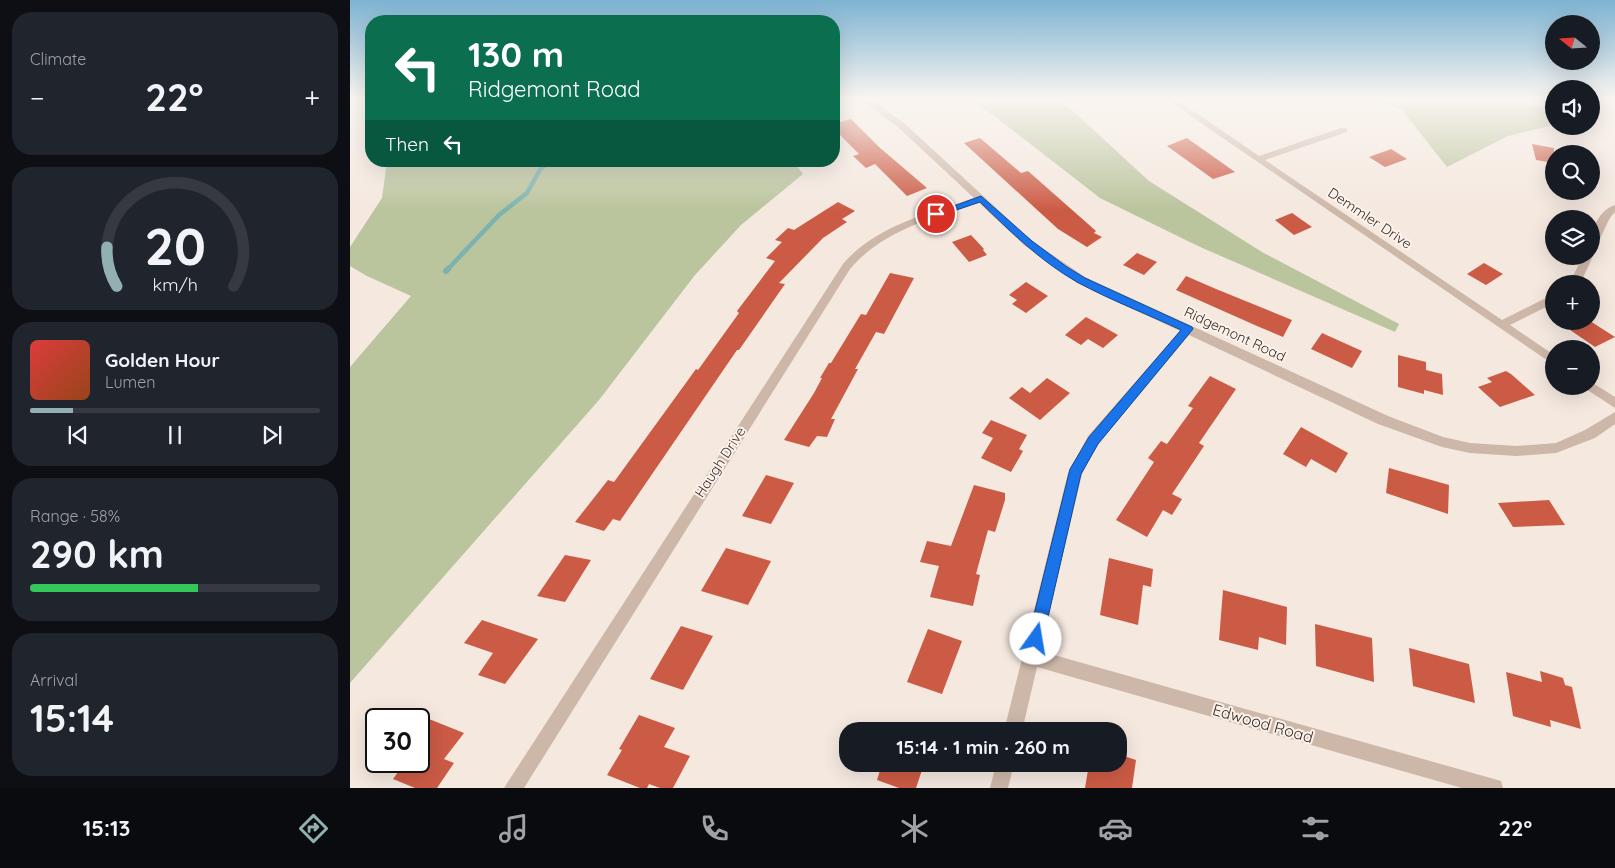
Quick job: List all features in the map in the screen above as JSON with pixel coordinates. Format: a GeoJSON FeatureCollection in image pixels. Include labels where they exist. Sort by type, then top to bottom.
{"type":"FeatureCollection","features":[{"type":"Feature","properties":{"kind":"street","name":"Ridgemont Road"},"geometry":{"type":"LineString","coordinates":[[913,136],[1028,243],[1081,280],[1382,420],[1417,434],[1470,448],[1498,452],[1556,448],[1590,434],[1615,417]]}},
{"type":"Feature","properties":{"kind":"street","name":"Demmler Drive"},"geometry":{"type":"LineString","coordinates":[[1224,136],[1545,355]]}},
{"type":"Feature","properties":{"kind":"street"},"geometry":{"type":"LineString","coordinates":[[1258,159],[1327,136]]}},
{"type":"Feature","properties":{"kind":"street","name":"Haugh Drive"},"geometry":{"type":"LineString","coordinates":[[513,788],[826,296],[851,261],[875,242],[902,227],[981,199]]}},
{"type":"Feature","properties":{"kind":"street"},"geometry":{"type":"LineString","coordinates":[[1600,226],[1609,210],[1615,208]]}},
{"type":"Feature","properties":{"kind":"street"},"geometry":{"type":"LineString","coordinates":[[1501,326],[1545,303]]}},
{"type":"Feature","properties":{"kind":"street"},"geometry":{"type":"LineString","coordinates":[[1015,722],[1075,473],[1093,440],[1188,329]]}},
{"type":"Feature","properties":{"kind":"street"},"geometry":{"type":"LineString","coordinates":[[1600,393],[1615,403]]}},
{"type":"Feature","properties":{"kind":"street","name":"Edwood Road"},"geometry":{"type":"LineString","coordinates":[[1031,658],[1494,788]]}},
{"type":"Feature","properties":{"kind":"street"},"geometry":{"type":"LineString","coordinates":[[999,788],[1003,772]]}},
{"type":"Feature","properties":{"kind":"green space"},"geometry":{"type":"Polygon","coordinates":[[[1020,136],[1100,136],[1149,181],[1262,252],[1399,324],[1395,332],[1198,246],[1100,198],[1020,136]]]}},
{"type":"Feature","properties":{"kind":"green space"},"geometry":{"type":"Polygon","coordinates":[[[1422,136],[1509,136],[1447,167],[1422,136]]]}},
{"type":"Feature","properties":{"kind":"green space"},"geometry":{"type":"Polygon","coordinates":[[[386,167],[798,167],[803,174],[741,225],[695,275],[599,400],[350,683],[350,367],[411,296],[350,266],[350,247],[382,198],[386,167]]]}},
{"type":"Feature","properties":{"kind":"building"},"geometry":{"type":"Polygon","coordinates":[[[841,136],[868,136],[927,188],[907,196],[875,164],[866,168],[853,156],[859,154],[841,136]]]}},
{"type":"Feature","properties":{"kind":"building"},"geometry":{"type":"Polygon","coordinates":[[[980,138],[1021,173],[1028,171],[1096,231],[1094,233],[1102,237],[1087,247],[1058,229],[964,143],[980,138]]]}},
{"type":"Feature","properties":{"kind":"building"},"geometry":{"type":"Polygon","coordinates":[[[1187,138],[1235,172],[1213,179],[1167,146],[1187,138]]]}},
{"type":"Feature","properties":{"kind":"building"},"geometry":{"type":"Polygon","coordinates":[[[1532,144],[1545,146],[1545,162],[1536,160],[1532,144]]]}},
{"type":"Feature","properties":{"kind":"building"},"geometry":{"type":"Polygon","coordinates":[[[1391,149],[1407,159],[1385,167],[1369,157],[1391,149]]]}},
{"type":"Feature","properties":{"kind":"building"},"geometry":{"type":"Polygon","coordinates":[[[838,202],[855,211],[842,219],[847,222],[823,238],[779,283],[785,284],[739,350],[737,350],[620,521],[613,519],[604,531],[575,522],[608,480],[614,482],[739,313],[737,311],[775,261],[766,258],[782,242],[775,240],[788,228],[794,230],[838,202]]]}},
{"type":"Feature","properties":{"kind":"building"},"geometry":{"type":"Polygon","coordinates":[[[1292,213],[1312,227],[1294,235],[1275,220],[1292,213]]]}},
{"type":"Feature","properties":{"kind":"building"},"geometry":{"type":"Polygon","coordinates":[[[971,235],[987,255],[969,262],[952,242],[971,235]]]}},
{"type":"Feature","properties":{"kind":"building"},"geometry":{"type":"Polygon","coordinates":[[[1137,253],[1157,262],[1144,275],[1123,265],[1137,253]]]}},
{"type":"Feature","properties":{"kind":"building"},"geometry":{"type":"Polygon","coordinates":[[[1484,263],[1503,274],[1486,285],[1467,274],[1484,263]]]}},
{"type":"Feature","properties":{"kind":"building"},"geometry":{"type":"Polygon","coordinates":[[[890,273],[914,278],[884,334],[876,332],[855,369],[858,369],[831,419],[835,419],[827,437],[817,436],[809,447],[784,440],[814,393],[829,363],[831,363],[861,314],[866,315],[890,273]]]}},
{"type":"Feature","properties":{"kind":"building"},"geometry":{"type":"Polygon","coordinates":[[[1186,276],[1292,320],[1283,337],[1176,290],[1186,276]]]}},
{"type":"Feature","properties":{"kind":"building"},"geometry":{"type":"Polygon","coordinates":[[[1026,282],[1048,296],[1026,313],[1012,304],[1017,300],[1009,295],[1026,282]]]}},
{"type":"Feature","properties":{"kind":"building"},"geometry":{"type":"Polygon","coordinates":[[[1086,317],[1118,335],[1103,348],[1088,339],[1081,345],[1065,335],[1086,317]]]}},
{"type":"Feature","properties":{"kind":"building"},"geometry":{"type":"Polygon","coordinates":[[[1600,327],[1615,337],[1600,344],[1600,340],[1585,340],[1570,330],[1600,330],[1600,327]]]}},
{"type":"Feature","properties":{"kind":"building"},"geometry":{"type":"Polygon","coordinates":[[[1322,333],[1362,351],[1352,368],[1311,349],[1322,333]]]}},
{"type":"Feature","properties":{"kind":"building"},"geometry":{"type":"Polygon","coordinates":[[[1398,355],[1426,362],[1426,370],[1442,374],[1443,395],[1424,390],[1424,394],[1398,387],[1398,355]]]}},
{"type":"Feature","properties":{"kind":"building"},"geometry":{"type":"Polygon","coordinates":[[[1506,371],[1535,395],[1500,407],[1478,387],[1492,382],[1487,378],[1506,371]]]}},
{"type":"Feature","properties":{"kind":"building"},"geometry":{"type":"Polygon","coordinates":[[[1210,376],[1236,389],[1199,443],[1204,446],[1172,494],[1182,499],[1172,515],[1163,510],[1147,537],[1116,520],[1154,462],[1148,458],[1161,441],[1167,444],[1193,408],[1188,406],[1210,376]]]}},
{"type":"Feature","properties":{"kind":"building"},"geometry":{"type":"Polygon","coordinates":[[[1047,378],[1070,393],[1040,420],[1009,398],[1022,387],[1030,393],[1047,378]]]}},
{"type":"Feature","properties":{"kind":"building"},"geometry":{"type":"Polygon","coordinates":[[[991,420],[1027,435],[1019,449],[1023,451],[1011,472],[981,458],[993,438],[982,433],[991,420]]]}},
{"type":"Feature","properties":{"kind":"building"},"geometry":{"type":"Polygon","coordinates":[[[1301,427],[1348,453],[1336,473],[1311,459],[1306,467],[1283,454],[1301,427]]]}},
{"type":"Feature","properties":{"kind":"building"},"geometry":{"type":"Polygon","coordinates":[[[1389,468],[1449,485],[1448,514],[1386,493],[1389,468]]]}},
{"type":"Feature","properties":{"kind":"building"},"geometry":{"type":"Polygon","coordinates":[[[766,475],[794,483],[771,524],[742,516],[766,475]]]}},
{"type":"Feature","properties":{"kind":"building"},"geometry":{"type":"Polygon","coordinates":[[[974,485],[1005,493],[1005,500],[995,532],[988,530],[976,574],[980,575],[973,606],[930,597],[939,566],[920,562],[927,541],[951,546],[974,485]]]}},
{"type":"Feature","properties":{"kind":"building"},"geometry":{"type":"Polygon","coordinates":[[[1549,500],[1565,525],[1513,527],[1498,503],[1549,500]]]}},
{"type":"Feature","properties":{"kind":"building"},"geometry":{"type":"Polygon","coordinates":[[[726,548],[771,561],[748,605],[701,591],[726,548]]]}},
{"type":"Feature","properties":{"kind":"building"},"geometry":{"type":"Polygon","coordinates":[[[565,555],[591,560],[565,602],[537,596],[565,555]]]}},
{"type":"Feature","properties":{"kind":"building"},"geometry":{"type":"Polygon","coordinates":[[[1109,558],[1153,569],[1151,587],[1143,585],[1138,625],[1100,615],[1109,558]]]}},
{"type":"Feature","properties":{"kind":"building"},"geometry":{"type":"Polygon","coordinates":[[[1223,590],[1287,607],[1286,645],[1259,637],[1258,650],[1219,640],[1223,590]]]}},
{"type":"Feature","properties":{"kind":"building"},"geometry":{"type":"Polygon","coordinates":[[[482,620],[538,639],[505,684],[478,675],[493,653],[464,643],[482,620]]]}},
{"type":"Feature","properties":{"kind":"building"},"geometry":{"type":"Polygon","coordinates":[[[1315,624],[1372,638],[1374,682],[1316,666],[1315,624]]]}},
{"type":"Feature","properties":{"kind":"building"},"geometry":{"type":"Polygon","coordinates":[[[681,626],[713,636],[683,690],[650,679],[681,626]]]}},
{"type":"Feature","properties":{"kind":"building"},"geometry":{"type":"Polygon","coordinates":[[[928,629],[962,641],[942,694],[907,682],[928,629]]]}},
{"type":"Feature","properties":{"kind":"building"},"geometry":{"type":"Polygon","coordinates":[[[1409,648],[1469,664],[1475,703],[1413,686],[1409,648]]]}},
{"type":"Feature","properties":{"kind":"building"},"geometry":{"type":"Polygon","coordinates":[[[1540,671],[1563,678],[1565,685],[1572,687],[1581,729],[1550,720],[1551,727],[1513,716],[1506,672],[1542,682],[1540,671]]]}},
{"type":"Feature","properties":{"kind":"building"},"geometry":{"type":"Polygon","coordinates":[[[639,715],[675,728],[664,747],[690,756],[673,788],[660,788],[649,784],[647,788],[640,788],[607,775],[622,750],[619,749],[639,715]]]}},
{"type":"Feature","properties":{"kind":"building"},"geometry":{"type":"Polygon","coordinates":[[[430,719],[464,733],[444,759],[454,763],[437,788],[415,788],[393,779],[397,773],[430,773],[430,719]]]}},
{"type":"Feature","properties":{"kind":"building"},"geometry":{"type":"Polygon","coordinates":[[[1127,757],[1136,760],[1132,788],[1085,788],[1088,772],[1127,772],[1127,757]]]}},
{"type":"Feature","properties":{"kind":"building"},"geometry":{"type":"Polygon","coordinates":[[[880,772],[921,772],[916,788],[899,788],[877,780],[880,772]]]}},
{"type":"Feature","properties":{"kind":"waterway"},"geometry":{"type":"LineString","coordinates":[[447,270],[499,215],[527,193],[543,167]]}},
{"type":"Feature","properties":{"kind":"route"},"geometry":{"type":"LineString","coordinates":[[936,214],[981,199],[1028,243],[1081,280],[1188,329],[1093,440],[1075,473],[1036,639]]}}]}
